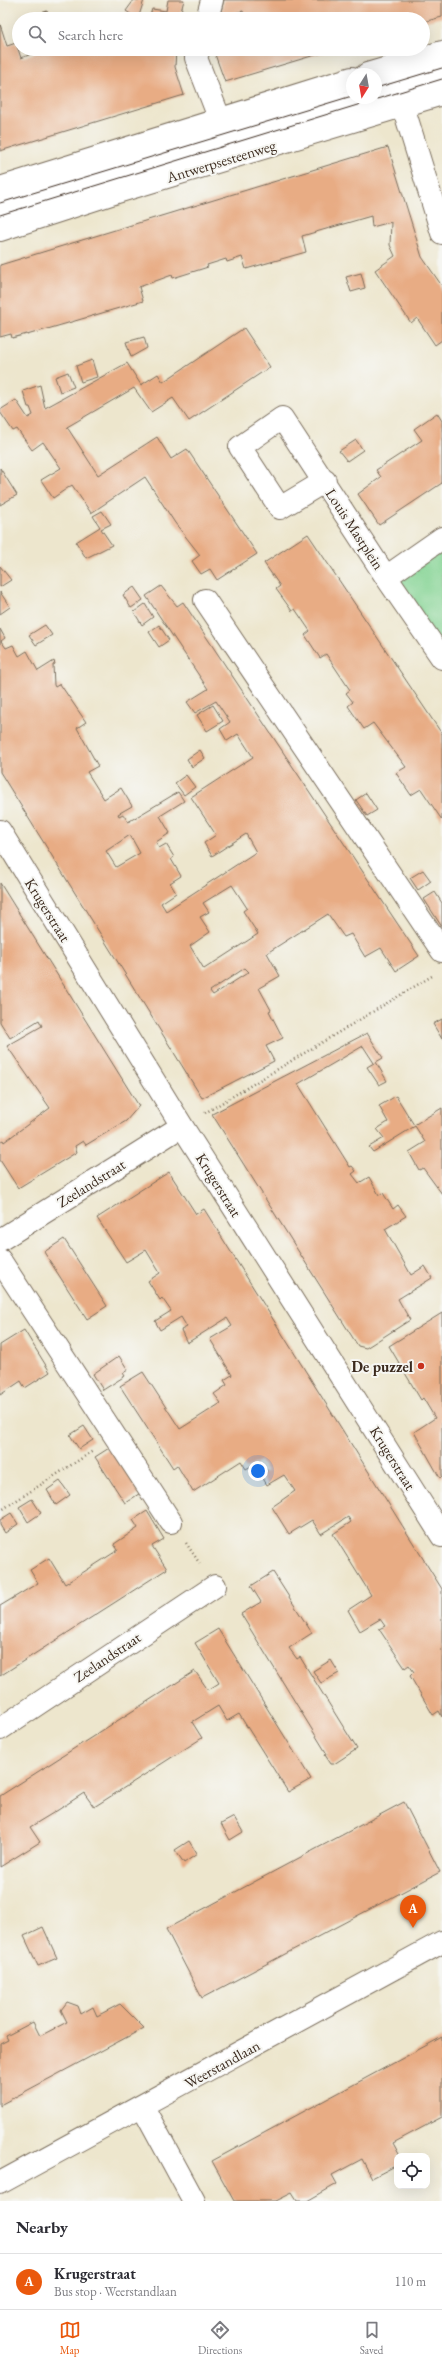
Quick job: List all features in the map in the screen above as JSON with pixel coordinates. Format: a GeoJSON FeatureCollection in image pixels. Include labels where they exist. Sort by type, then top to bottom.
{"type":"FeatureCollection","features":[{"type":"Feature","properties":{"kind":"street"},"geometry":{"type":"LineString","coordinates":[[209,12],[212,0]]}},
{"type":"Feature","properties":{"kind":"street"},"geometry":{"type":"LineString","coordinates":[[430,56],[442,52]]}},
{"type":"Feature","properties":{"kind":"street"},"geometry":{"type":"LineString","coordinates":[[197,56],[196,58],[220,120]]}},
{"type":"Feature","properties":{"kind":"street"},"geometry":{"type":"LineString","coordinates":[[382,70],[428,56]]}},
{"type":"Feature","properties":{"kind":"street"},"geometry":{"type":"LineString","coordinates":[[382,92],[442,74]]}},
{"type":"Feature","properties":{"kind":"street"},"geometry":{"type":"LineString","coordinates":[[0,188],[346,80]]}},
{"type":"Feature","properties":{"kind":"street","name":"Antwerpsesteenweg"},"geometry":{"type":"LineString","coordinates":[[0,230],[117,192],[442,94]]}},
{"type":"Feature","properties":{"kind":"street"},"geometry":{"type":"LineString","coordinates":[[0,210],[346,103]]}},
{"type":"Feature","properties":{"kind":"street"},"geometry":{"type":"LineString","coordinates":[[403,106],[442,233]]}},
{"type":"Feature","properties":{"kind":"street","name":"Louis Mastplein"},"geometry":{"type":"LineString","coordinates":[[324,482],[386,577],[442,658]]}},
{"type":"Feature","properties":{"kind":"street","name":"Louis Mastplein"},"geometry":{"type":"LineString","coordinates":[[386,577],[442,538]]}},
{"type":"Feature","properties":{"kind":"street"},"geometry":{"type":"LineString","coordinates":[[205,600],[442,951]]}},
{"type":"Feature","properties":{"kind":"street","name":"Krugerstraat"},"geometry":{"type":"LineString","coordinates":[[0,831],[182,1126],[442,1536]]}},
{"type":"Feature","properties":{"kind":"street","name":"Zeelandstraat"},"geometry":{"type":"LineString","coordinates":[[0,1240],[182,1126]]}},
{"type":"Feature","properties":{"kind":"street"},"geometry":{"type":"LineString","coordinates":[[0,1260],[171,1522]]}},
{"type":"Feature","properties":{"kind":"street","name":"Zeelandstraat"},"geometry":{"type":"LineString","coordinates":[[0,1729],[215,1586]]}},
{"type":"Feature","properties":{"kind":"street","name":"Weerstandlaan"},"geometry":{"type":"LineString","coordinates":[[0,2183],[143,2107],[442,1942]]}},
{"type":"Feature","properties":{"kind":"street"},"geometry":{"type":"LineString","coordinates":[[143,2107],[194,2201]]}},
{"type":"Feature","properties":{"kind":"path"},"geometry":{"type":"LineString","coordinates":[[182,1126],[435,974]]}},
{"type":"Feature","properties":{"kind":"path"},"geometry":{"type":"LineString","coordinates":[[0,1511],[115,1436]]}},
{"type":"Feature","properties":{"kind":"path"},"geometry":{"type":"LineString","coordinates":[[171,1522],[215,1586]]}},
{"type":"Feature","properties":{"kind":"green space"},"geometry":{"type":"Polygon","coordinates":[[[442,538],[442,658],[386,577],[442,538]]]}},
{"type":"Feature","properties":{"kind":"building"},"geometry":{"type":"Polygon","coordinates":[[[134,0],[144,0],[140,12],[126,11],[134,0]]]}},
{"type":"Feature","properties":{"kind":"building"},"geometry":{"type":"Polygon","coordinates":[[[168,0],[184,0],[181,12],[151,12],[152,9],[166,11],[168,0]]]}},
{"type":"Feature","properties":{"kind":"building"},"geometry":{"type":"Polygon","coordinates":[[[224,0],[442,0],[442,17],[430,20],[430,12],[221,12],[224,0]]]}},
{"type":"Feature","properties":{"kind":"building"},"geometry":{"type":"Polygon","coordinates":[[[0,24],[7,46],[12,44],[12,56],[20,56],[21,58],[26,56],[176,56],[175,67],[184,95],[0,151],[0,24]]]}},
{"type":"Feature","properties":{"kind":"building"},"geometry":{"type":"Polygon","coordinates":[[[216,56],[312,56],[225,82],[216,56]]]}},
{"type":"Feature","properties":{"kind":"building"},"geometry":{"type":"Polygon","coordinates":[[[388,147],[422,257],[442,286],[442,340],[435,345],[417,318],[411,323],[375,270],[395,256],[390,245],[391,222],[372,227],[371,216],[302,236],[306,252],[246,269],[242,257],[227,262],[226,259],[207,265],[208,267],[173,278],[172,275],[139,287],[143,301],[27,335],[12,338],[11,334],[0,337],[0,265],[388,147]]]}},
{"type":"Feature","properties":{"kind":"building"},"geometry":{"type":"Polygon","coordinates":[[[361,273],[365,288],[351,292],[346,277],[361,273]]]}},
{"type":"Feature","properties":{"kind":"building"},"geometry":{"type":"Polygon","coordinates":[[[244,328],[270,367],[189,421],[173,398],[151,412],[134,388],[67,427],[98,475],[157,437],[171,459],[187,449],[257,554],[217,580],[210,569],[201,574],[192,561],[200,555],[175,523],[145,477],[91,513],[72,485],[53,498],[41,480],[61,468],[43,442],[32,450],[17,429],[13,431],[0,412],[0,410],[16,400],[28,418],[33,415],[30,407],[28,407],[23,391],[40,385],[45,408],[127,363],[141,385],[158,374],[163,382],[244,328]]]}},
{"type":"Feature","properties":{"kind":"building"},"geometry":{"type":"Polygon","coordinates":[[[144,337],[147,348],[131,357],[126,342],[144,337]]]}},
{"type":"Feature","properties":{"kind":"building"},"geometry":{"type":"Polygon","coordinates":[[[92,360],[97,377],[81,382],[76,366],[92,360]]]}},
{"type":"Feature","properties":{"kind":"building"},"geometry":{"type":"Polygon","coordinates":[[[68,372],[74,387],[60,392],[55,377],[68,372]]]}},
{"type":"Feature","properties":{"kind":"building"},"geometry":{"type":"Polygon","coordinates":[[[437,413],[442,421],[442,483],[379,525],[358,494],[381,477],[376,470],[422,440],[414,429],[437,413]]]}},
{"type":"Feature","properties":{"kind":"building"},"geometry":{"type":"Polygon","coordinates":[[[356,440],[363,450],[347,461],[339,451],[356,440]]]}},
{"type":"Feature","properties":{"kind":"building"},"geometry":{"type":"Polygon","coordinates":[[[0,468],[17,495],[0,505],[0,468]]]}},
{"type":"Feature","properties":{"kind":"building"},"geometry":{"type":"Polygon","coordinates":[[[102,511],[111,524],[101,529],[112,545],[86,558],[76,542],[100,527],[93,516],[102,511]]]}},
{"type":"Feature","properties":{"kind":"building"},"geometry":{"type":"Polygon","coordinates":[[[308,534],[442,734],[442,820],[421,789],[411,795],[396,773],[406,767],[373,723],[364,729],[348,706],[353,702],[346,693],[350,690],[326,654],[320,658],[305,635],[310,631],[295,609],[292,611],[276,589],[280,586],[264,563],[308,534]]]}},
{"type":"Feature","properties":{"kind":"building"},"geometry":{"type":"Polygon","coordinates":[[[0,566],[11,580],[0,587],[0,566]]]}},
{"type":"Feature","properties":{"kind":"building"},"geometry":{"type":"Polygon","coordinates":[[[161,586],[177,606],[183,602],[419,956],[396,971],[381,948],[365,957],[351,934],[344,937],[328,914],[267,953],[280,976],[259,988],[271,1010],[269,1011],[283,1038],[266,1046],[274,1061],[202,1098],[0,772],[0,629],[5,638],[1,641],[6,648],[13,645],[19,656],[27,651],[38,671],[54,661],[55,687],[60,684],[86,722],[77,728],[98,766],[87,772],[104,799],[121,788],[132,806],[118,814],[119,816],[123,814],[128,822],[178,792],[184,801],[160,816],[170,833],[156,842],[159,848],[166,844],[174,857],[171,859],[181,876],[170,883],[176,893],[161,903],[166,911],[256,852],[246,834],[212,856],[204,843],[216,835],[191,797],[253,757],[238,734],[227,741],[220,729],[230,722],[216,701],[195,713],[187,702],[208,689],[146,596],[161,586]],[[130,835],[106,851],[116,867],[140,853],[130,835]],[[232,885],[203,903],[209,912],[200,917],[210,932],[190,946],[204,969],[258,934],[243,911],[247,908],[232,885]],[[245,968],[210,991],[213,995],[249,972],[245,968]]]}},
{"type":"Feature","properties":{"kind":"building"},"geometry":{"type":"Polygon","coordinates":[[[134,587],[143,600],[131,608],[123,595],[134,587]]]}},
{"type":"Feature","properties":{"kind":"building"},"geometry":{"type":"Polygon","coordinates":[[[0,592],[10,607],[0,614],[0,592]]]}},
{"type":"Feature","properties":{"kind":"building"},"geometry":{"type":"Polygon","coordinates":[[[145,604],[153,617],[142,625],[134,612],[145,604]]]}},
{"type":"Feature","properties":{"kind":"building"},"geometry":{"type":"Polygon","coordinates":[[[45,625],[52,635],[36,645],[29,635],[45,625]]]}},
{"type":"Feature","properties":{"kind":"building"},"geometry":{"type":"Polygon","coordinates":[[[159,625],[169,640],[159,647],[149,632],[159,625]]]}},
{"type":"Feature","properties":{"kind":"building"},"geometry":{"type":"Polygon","coordinates":[[[213,705],[223,721],[207,731],[197,715],[213,705]]]}},
{"type":"Feature","properties":{"kind":"building"},"geometry":{"type":"Polygon","coordinates":[[[200,750],[205,758],[192,767],[187,759],[200,750]]]}},
{"type":"Feature","properties":{"kind":"building"},"geometry":{"type":"Polygon","coordinates":[[[186,775],[195,787],[184,795],[175,783],[186,775]]]}},
{"type":"Feature","properties":{"kind":"building"},"geometry":{"type":"Polygon","coordinates":[[[366,793],[377,810],[367,816],[356,800],[366,793]]]}},
{"type":"Feature","properties":{"kind":"building"},"geometry":{"type":"Polygon","coordinates":[[[423,870],[431,881],[418,890],[410,878],[423,870]]]}},
{"type":"Feature","properties":{"kind":"building"},"geometry":{"type":"Polygon","coordinates":[[[0,883],[139,1106],[126,1121],[86,1145],[83,1141],[75,1146],[77,1152],[18,1188],[0,1160],[0,1142],[3,1140],[4,1142],[50,1108],[7,1046],[42,1026],[39,1020],[10,1038],[0,1022],[0,883]]]}},
{"type":"Feature","properties":{"kind":"building"},"geometry":{"type":"Polygon","coordinates":[[[435,892],[442,903],[442,927],[424,899],[435,892]]]}},
{"type":"Feature","properties":{"kind":"building"},"geometry":{"type":"Polygon","coordinates":[[[442,1019],[442,1039],[433,1024],[442,1019]]]}},
{"type":"Feature","properties":{"kind":"building"},"geometry":{"type":"Polygon","coordinates":[[[367,1033],[383,1058],[376,1062],[387,1081],[379,1085],[367,1067],[374,1063],[363,1046],[298,1084],[350,1167],[352,1166],[356,1171],[352,1174],[359,1183],[369,1177],[379,1195],[383,1193],[393,1209],[398,1205],[406,1216],[385,1229],[411,1275],[425,1266],[432,1278],[398,1299],[410,1320],[366,1348],[358,1346],[212,1114],[367,1033]]]}},
{"type":"Feature","properties":{"kind":"building"},"geometry":{"type":"Polygon","coordinates":[[[396,1096],[414,1125],[442,1108],[442,1194],[423,1168],[419,1170],[409,1152],[425,1142],[415,1126],[373,1152],[369,1147],[384,1138],[377,1129],[388,1122],[379,1106],[396,1096]]]}},
{"type":"Feature","properties":{"kind":"building"},"geometry":{"type":"Polygon","coordinates":[[[169,1172],[196,1214],[204,1209],[442,1589],[442,1717],[439,1711],[433,1715],[410,1676],[414,1672],[409,1665],[405,1668],[379,1629],[385,1626],[380,1619],[360,1631],[348,1610],[371,1595],[333,1534],[351,1522],[348,1517],[321,1534],[312,1520],[289,1534],[272,1507],[295,1491],[284,1475],[267,1485],[261,1475],[267,1471],[260,1461],[246,1469],[241,1461],[193,1492],[177,1465],[173,1468],[120,1386],[143,1372],[180,1429],[221,1403],[214,1394],[227,1385],[224,1380],[232,1375],[210,1339],[232,1326],[227,1318],[187,1343],[181,1330],[187,1327],[181,1317],[160,1330],[155,1321],[171,1311],[162,1298],[160,1300],[148,1281],[160,1273],[146,1250],[126,1262],[97,1218],[169,1172]]]}},
{"type":"Feature","properties":{"kind":"building"},"geometry":{"type":"Polygon","coordinates":[[[64,1239],[107,1306],[87,1319],[44,1252],[64,1239]]]}},
{"type":"Feature","properties":{"kind":"building","name":"De puzzel"},"geometry":{"type":"Polygon","coordinates":[[[442,1313],[442,1476],[440,1478],[414,1432],[435,1418],[423,1398],[421,1400],[389,1346],[442,1313]]]}},
{"type":"Feature","properties":{"kind":"building"},"geometry":{"type":"Polygon","coordinates":[[[24,1330],[50,1372],[25,1388],[21,1381],[0,1395],[0,1345],[24,1330]]]}},
{"type":"Feature","properties":{"kind":"building"},"geometry":{"type":"Polygon","coordinates":[[[119,1356],[128,1370],[123,1373],[125,1376],[103,1390],[93,1374],[119,1356]]]}},
{"type":"Feature","properties":{"kind":"building"},"geometry":{"type":"Polygon","coordinates":[[[84,1426],[93,1440],[79,1449],[70,1435],[84,1426]]]}},
{"type":"Feature","properties":{"kind":"building"},"geometry":{"type":"Polygon","coordinates":[[[117,1443],[148,1488],[125,1503],[95,1457],[117,1443]]]}},
{"type":"Feature","properties":{"kind":"building"},"geometry":{"type":"Polygon","coordinates":[[[60,1481],[70,1495],[56,1505],[47,1490],[60,1481]]]}},
{"type":"Feature","properties":{"kind":"building"},"geometry":{"type":"Polygon","coordinates":[[[32,1499],[41,1513],[28,1522],[19,1507],[32,1499]]]}},
{"type":"Feature","properties":{"kind":"building"},"geometry":{"type":"Polygon","coordinates":[[[147,1511],[164,1539],[152,1546],[167,1569],[0,1676],[0,1606],[38,1583],[30,1570],[49,1558],[65,1584],[118,1550],[114,1544],[138,1528],[133,1520],[147,1511]]]}},
{"type":"Feature","properties":{"kind":"building"},"geometry":{"type":"Polygon","coordinates":[[[11,1513],[18,1524],[5,1533],[0,1525],[0,1520],[11,1513]]]}},
{"type":"Feature","properties":{"kind":"building"},"geometry":{"type":"Polygon","coordinates":[[[273,1572],[312,1633],[289,1648],[297,1659],[300,1657],[357,1749],[334,1764],[331,1764],[325,1755],[327,1754],[241,1614],[261,1602],[251,1586],[273,1572]]]}},
{"type":"Feature","properties":{"kind":"building"},"geometry":{"type":"Polygon","coordinates":[[[218,1629],[311,1779],[288,1792],[239,1714],[227,1721],[218,1706],[192,1722],[202,1738],[94,1807],[84,1793],[30,1827],[40,1842],[0,1867],[0,1796],[195,1671],[208,1690],[219,1683],[195,1643],[218,1629]]]}},
{"type":"Feature","properties":{"kind":"building"},"geometry":{"type":"Polygon","coordinates":[[[331,1660],[339,1673],[321,1683],[313,1671],[331,1660]]]}},
{"type":"Feature","properties":{"kind":"building"},"geometry":{"type":"Polygon","coordinates":[[[404,1802],[440,1872],[202,1998],[166,1929],[404,1802]]]}},
{"type":"Feature","properties":{"kind":"building"},"geometry":{"type":"Polygon","coordinates":[[[234,1817],[243,1832],[230,1840],[221,1824],[234,1817]]]}},
{"type":"Feature","properties":{"kind":"building"},"geometry":{"type":"Polygon","coordinates":[[[189,1841],[197,1854],[184,1863],[175,1850],[189,1841]]]}},
{"type":"Feature","properties":{"kind":"building"},"geometry":{"type":"Polygon","coordinates":[[[43,1927],[57,1958],[38,1966],[24,1936],[43,1927]]]}},
{"type":"Feature","properties":{"kind":"building"},"geometry":{"type":"Polygon","coordinates":[[[67,2002],[78,2006],[81,2014],[93,2007],[97,2016],[120,2004],[144,2028],[0,2105],[0,2044],[8,2040],[6,2036],[33,2022],[40,2036],[67,2022],[61,2010],[67,2002]]]}},
{"type":"Feature","properties":{"kind":"building"},"geometry":{"type":"Polygon","coordinates":[[[442,2037],[442,2117],[393,2143],[398,2153],[394,2153],[394,2167],[372,2178],[362,2159],[332,2175],[337,2184],[307,2201],[297,2201],[292,2193],[276,2201],[234,2201],[212,2161],[442,2037]]]}},
{"type":"Feature","properties":{"kind":"tram line"},"geometry":{"type":"LineString","coordinates":[[382,86],[442,68]]}},
{"type":"Feature","properties":{"kind":"tram line"},"geometry":{"type":"LineString","coordinates":[[0,215],[442,79]]}},
{"type":"Feature","properties":{"kind":"tram line"},"geometry":{"type":"LineString","coordinates":[[0,203],[346,98]]}},
{"type":"Feature","properties":{"kind":"place","name":"De puzzel"},"geometry":{"type":"Point","coordinates":[421,1366]}},
{"type":"Feature","properties":{"kind":"place","name":"Krugerstraat"},"geometry":{"type":"Point","coordinates":[413,1928]}}]}
